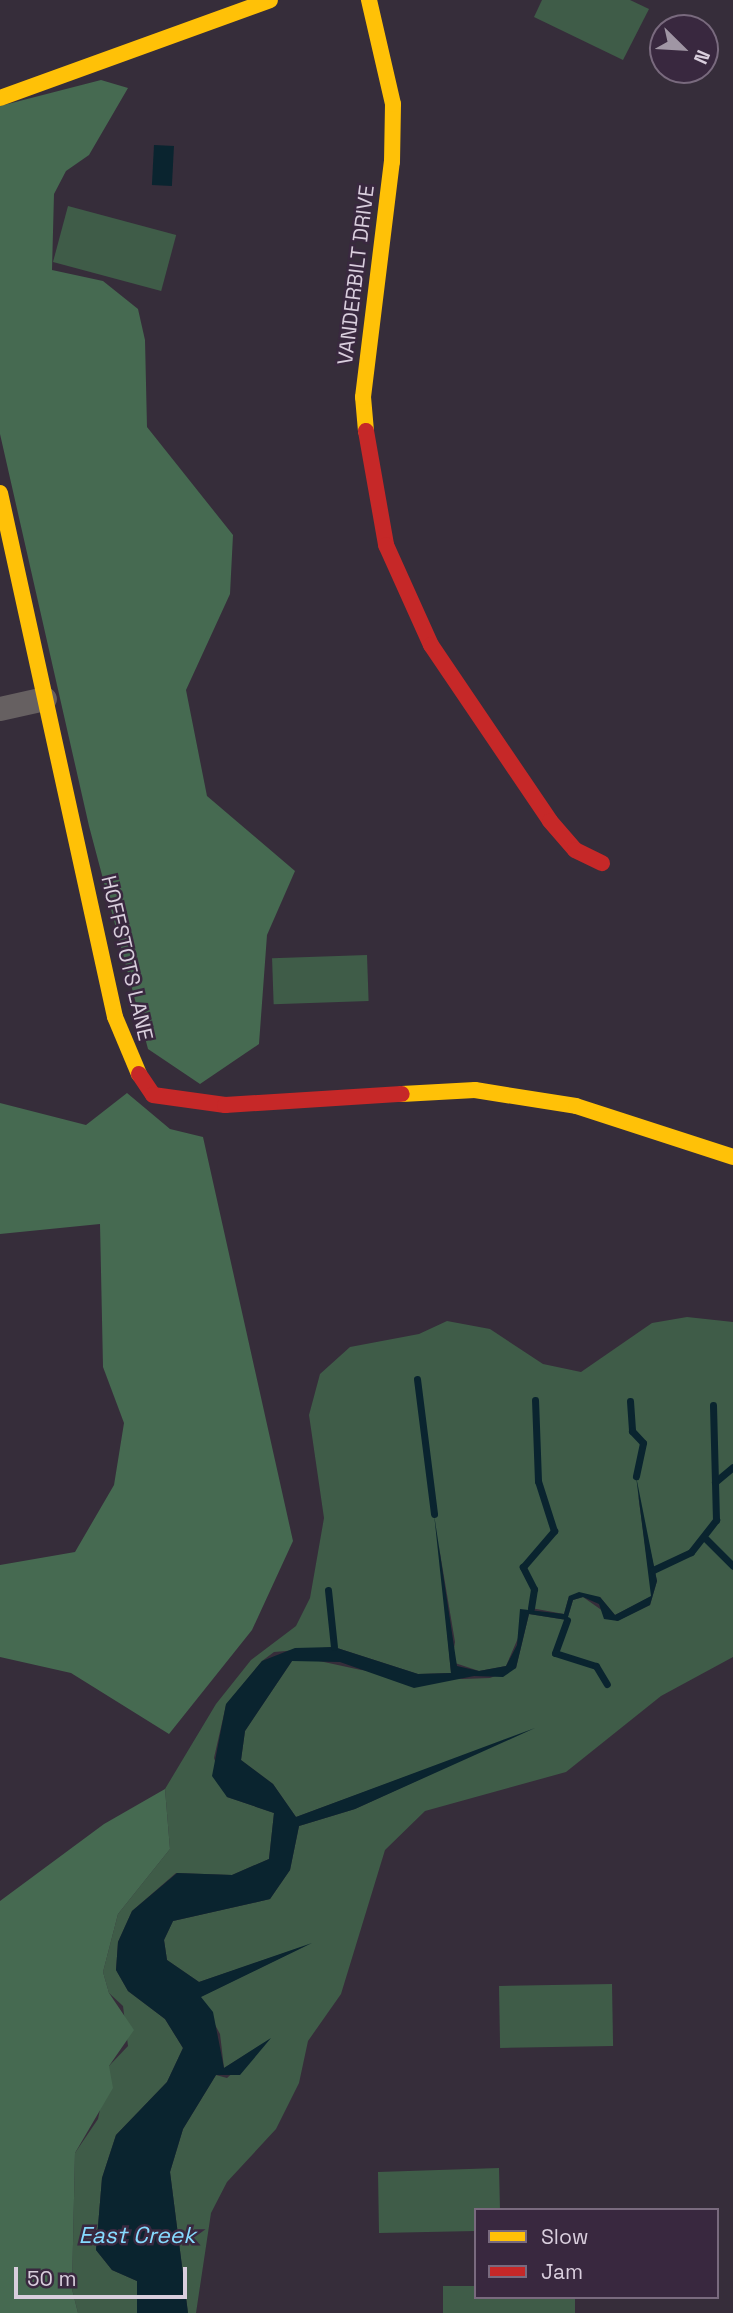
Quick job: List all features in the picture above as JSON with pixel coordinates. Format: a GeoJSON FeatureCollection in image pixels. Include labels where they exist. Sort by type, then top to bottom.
{"type":"FeatureCollection","features":[{"type":"Feature","properties":{"kind":"street"},"geometry":{"type":"LineString","coordinates":[[0,98],[270,0]]}},
{"type":"Feature","properties":{"kind":"street","name":"VANDERBILT DRIVE"},"geometry":{"type":"LineString","coordinates":[[369,0],[393,104],[392,162],[363,397],[369,467],[386,545],[410,608],[453,677],[551,821],[576,850],[602,863]]}},
{"type":"Feature","properties":{"kind":"street","name":"HOFFSTOTS LANE"},"geometry":{"type":"LineString","coordinates":[[0,493],[115,1017],[131,1062],[153,1095],[225,1105],[475,1090],[576,1106],[733,1157]]}},
{"type":"Feature","properties":{"kind":"street"},"geometry":{"type":"LineString","coordinates":[[0,709],[45,699]]}},
{"type":"Feature","properties":{"kind":"green space"},"geometry":{"type":"Polygon","coordinates":[[[542,0],[630,0],[649,9],[623,60],[534,17],[542,0]]]}},
{"type":"Feature","properties":{"kind":"green space"},"geometry":{"type":"Polygon","coordinates":[[[101,80],[128,88],[89,155],[66,171],[54,194],[52,270],[103,281],[138,309],[145,340],[147,427],[233,535],[230,594],[186,690],[207,796],[295,871],[267,935],[259,1044],[200,1084],[148,1049],[89,826],[0,434],[0,106],[101,80]]]}},
{"type":"Feature","properties":{"kind":"green space"},"geometry":{"type":"Polygon","coordinates":[[[68,206],[176,235],[161,291],[53,262],[68,206]]]}},
{"type":"Feature","properties":{"kind":"green space"},"geometry":{"type":"Polygon","coordinates":[[[367,955],[369,1001],[274,1004],[272,958],[367,955]]]}},
{"type":"Feature","properties":{"kind":"green space"},"geometry":{"type":"Polygon","coordinates":[[[127,1093],[170,1129],[203,1137],[293,1541],[252,1630],[169,1734],[71,1673],[0,1657],[0,1565],[75,1552],[114,1485],[124,1423],[103,1367],[100,1224],[0,1234],[0,1103],[86,1125],[127,1093]]]}},
{"type":"Feature","properties":{"kind":"green space"},"geometry":{"type":"Polygon","coordinates":[[[687,1317],[733,1322],[733,1657],[661,1696],[566,1772],[425,1811],[385,1850],[341,1994],[308,2041],[299,2083],[276,2129],[227,2182],[211,2213],[196,2313],[188,2313],[170,2172],[183,2129],[216,2075],[227,2078],[269,2040],[224,2068],[220,2034],[200,1997],[305,1946],[199,1982],[167,1960],[164,1940],[173,1921],[270,1899],[290,1870],[299,1826],[355,1809],[503,1741],[296,1817],[273,1784],[241,1760],[245,1731],[292,1661],[310,1659],[361,1670],[463,1679],[490,1678],[516,1668],[529,1614],[567,1620],[573,1600],[583,1597],[617,1621],[650,1605],[657,1581],[638,1494],[652,1596],[615,1615],[600,1597],[569,1596],[564,1614],[531,1608],[506,1666],[479,1671],[452,1662],[455,1642],[439,1547],[451,1673],[418,1674],[334,1647],[274,1652],[262,1661],[226,1705],[214,1758],[227,1797],[274,1813],[269,1859],[232,1875],[176,1873],[132,1911],[118,1942],[116,1970],[128,1991],[165,2019],[183,2048],[167,2082],[116,2135],[102,2178],[96,2250],[112,2270],[137,2281],[140,2308],[137,2313],[78,2313],[72,2289],[75,2153],[98,2119],[109,2066],[128,2046],[123,2006],[109,1993],[103,1972],[118,1914],[170,1849],[165,1789],[216,1704],[251,1660],[296,1626],[310,1598],[324,1518],[309,1415],[320,1374],[350,1347],[419,1334],[447,1321],[490,1329],[543,1364],[581,1372],[652,1323],[687,1317]]]}},
{"type":"Feature","properties":{"kind":"green space"},"geometry":{"type":"Polygon","coordinates":[[[165,1789],[170,1849],[118,1914],[103,1972],[109,1993],[134,2030],[109,2066],[113,2088],[75,2153],[72,2289],[78,2313],[0,2313],[0,1901],[104,1824],[165,1789]]]}},
{"type":"Feature","properties":{"kind":"green space"},"geometry":{"type":"Polygon","coordinates":[[[612,1984],[613,2046],[500,2048],[499,1986],[612,1984]]]}},
{"type":"Feature","properties":{"kind":"green space"},"geometry":{"type":"Polygon","coordinates":[[[499,2168],[500,2208],[474,2208],[474,2231],[379,2233],[378,2172],[499,2168]]]}},
{"type":"Feature","properties":{"kind":"green space"},"geometry":{"type":"Polygon","coordinates":[[[443,2286],[474,2286],[474,2299],[575,2299],[575,2313],[443,2313],[443,2286]]]}},
{"type":"Feature","properties":{"kind":"water"},"geometry":{"type":"Polygon","coordinates":[[[154,145],[174,146],[172,186],[152,185],[154,145]]]}},
{"type":"Feature","properties":{"kind":"water","name":"East Creek"},"geometry":{"type":"Polygon","coordinates":[[[636,1476],[657,1581],[650,1605],[618,1621],[604,1619],[599,1604],[583,1597],[573,1600],[567,1620],[529,1614],[516,1668],[503,1677],[474,1676],[414,1688],[340,1662],[292,1661],[245,1731],[241,1760],[273,1784],[296,1817],[535,1728],[355,1809],[299,1826],[290,1870],[270,1899],[173,1921],[164,1940],[167,1960],[199,1982],[312,1943],[201,1997],[213,2012],[224,2068],[271,2038],[240,2075],[216,2075],[183,2129],[170,2172],[188,2313],[137,2313],[137,2281],[112,2270],[96,2250],[102,2178],[116,2135],[167,2082],[183,2048],[165,2019],[128,1991],[116,1970],[118,1942],[132,1911],[177,1873],[232,1875],[269,1859],[274,1813],[227,1797],[212,1776],[226,1704],[262,1661],[295,1648],[334,1647],[418,1674],[451,1673],[434,1514],[457,1666],[479,1671],[506,1666],[517,1645],[520,1609],[564,1614],[569,1596],[579,1592],[600,1597],[615,1615],[651,1596],[636,1476]]]}},
{"type":"Feature","properties":{"kind":"waterway"},"geometry":{"type":"LineString","coordinates":[[417,1379],[434,1514]]}},
{"type":"Feature","properties":{"kind":"waterway"},"geometry":{"type":"LineString","coordinates":[[531,1608],[534,1589],[523,1567],[554,1531],[538,1481],[535,1400]]}},
{"type":"Feature","properties":{"kind":"waterway"},"geometry":{"type":"LineString","coordinates":[[630,1401],[632,1431],[643,1443],[636,1476]]}},
{"type":"Feature","properties":{"kind":"waterway"},"geometry":{"type":"LineString","coordinates":[[653,1570],[691,1552],[716,1520],[713,1405]]}},
{"type":"Feature","properties":{"kind":"waterway"},"geometry":{"type":"LineString","coordinates":[[715,1482],[733,1467]]}},
{"type":"Feature","properties":{"kind":"waterway"},"geometry":{"type":"LineString","coordinates":[[706,1539],[733,1566]]}},
{"type":"Feature","properties":{"kind":"waterway"},"geometry":{"type":"LineString","coordinates":[[328,1590],[334,1647]]}},
{"type":"Feature","properties":{"kind":"waterway"},"geometry":{"type":"LineString","coordinates":[[567,1620],[555,1653],[596,1666],[607,1684]]}},
{"type":"Feature","properties":{"kind":"traffic: slow"},"geometry":{"type":"LineString","coordinates":[[0,98],[270,0]]}},
{"type":"Feature","properties":{"kind":"traffic: slow"},"geometry":{"type":"LineString","coordinates":[[366,431],[363,397],[392,162],[393,104],[369,0]]}},
{"type":"Feature","properties":{"kind":"traffic: slow"},"geometry":{"type":"LineString","coordinates":[[0,493],[115,1017],[139,1074]]}},
{"type":"Feature","properties":{"kind":"traffic: slow"},"geometry":{"type":"LineString","coordinates":[[402,1094],[475,1090],[576,1106],[733,1157]]}},
{"type":"Feature","properties":{"kind":"traffic: jam"},"geometry":{"type":"LineString","coordinates":[[366,431],[386,545],[431,645],[550,821],[575,850],[602,863]]}},
{"type":"Feature","properties":{"kind":"traffic: jam"},"geometry":{"type":"LineString","coordinates":[[139,1074],[153,1095],[225,1105],[402,1094]]}}]}
